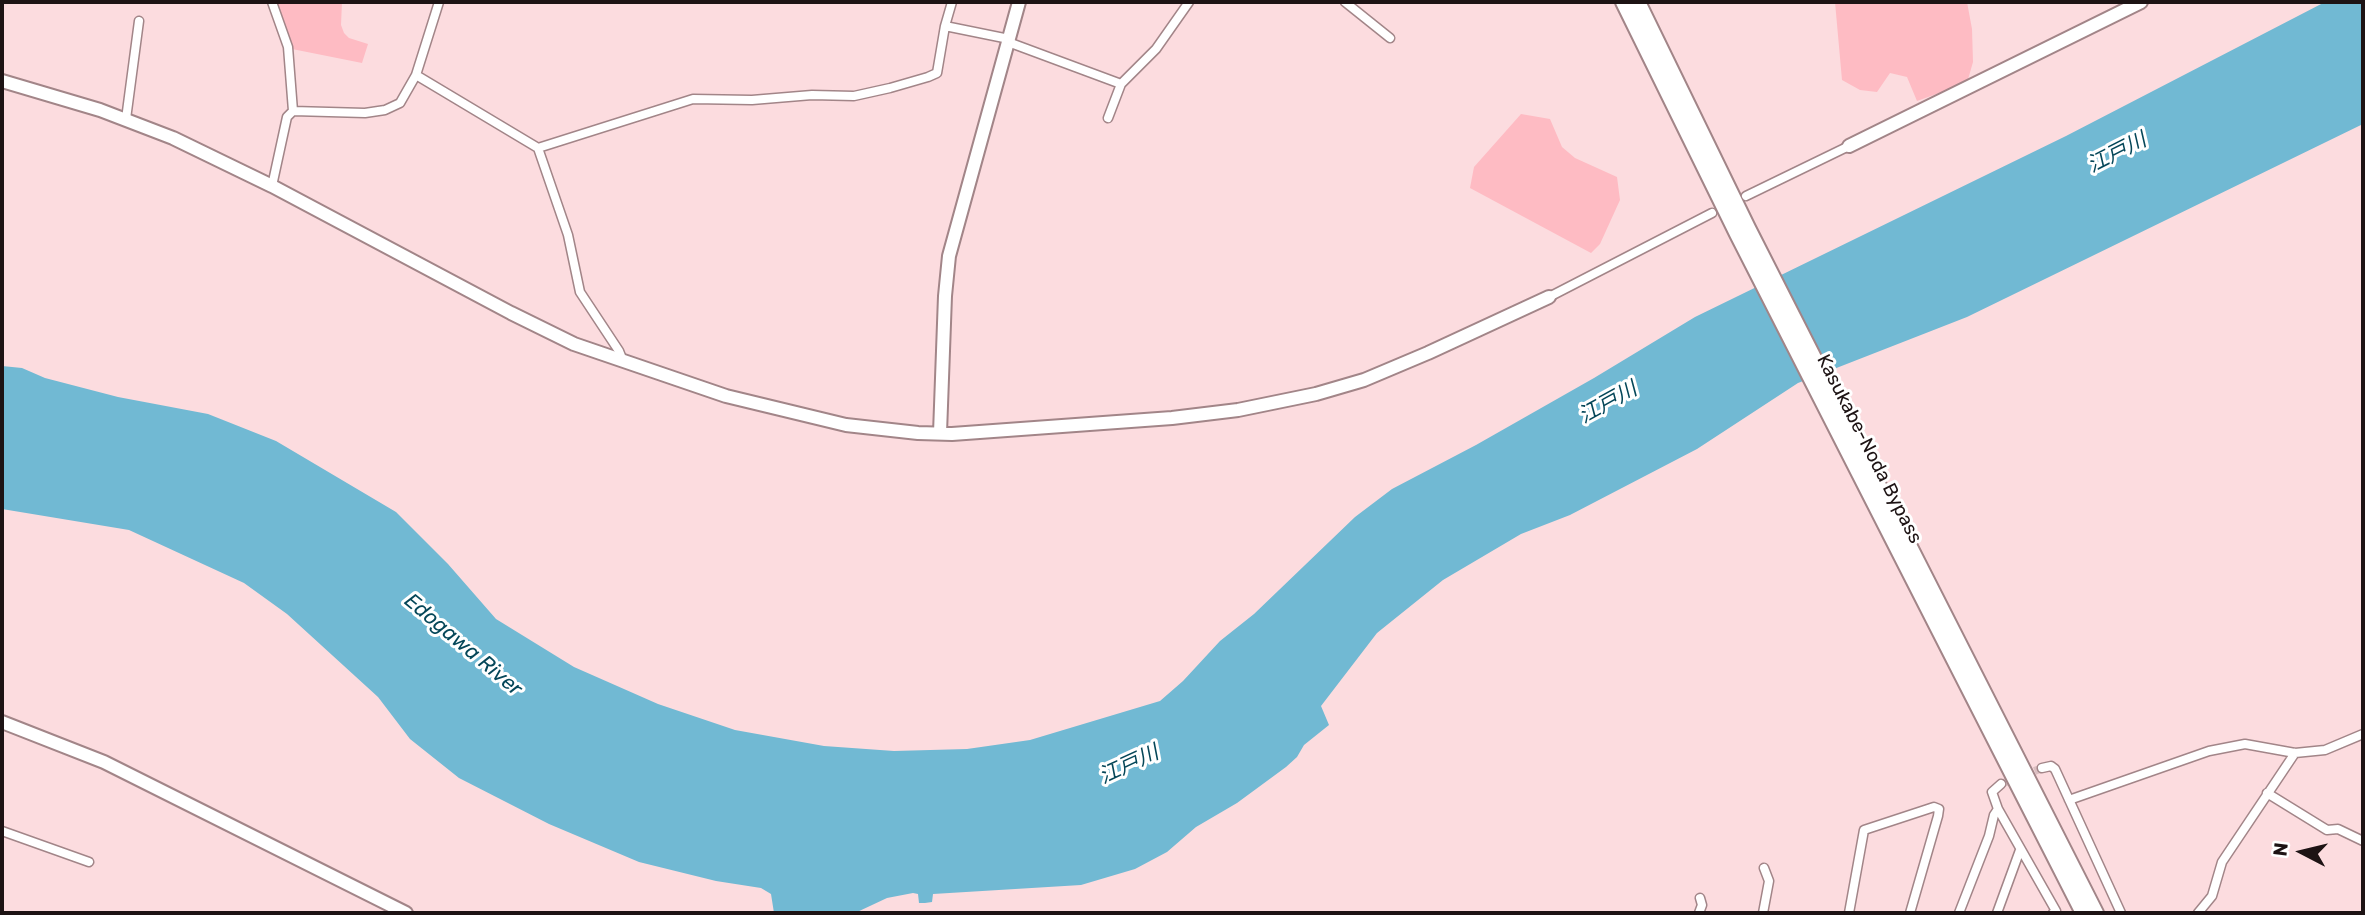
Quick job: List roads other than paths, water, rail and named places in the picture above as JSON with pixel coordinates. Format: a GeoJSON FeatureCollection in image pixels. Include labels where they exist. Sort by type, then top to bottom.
{"type":"FeatureCollection","features":[{"type":"Feature","properties":{"kind":"highway","name":"Kasukabe-Noda Bypass"},"geometry":{"type":"LineString","coordinates":[[1623,2],[1994,724],[2096,913]]}},
{"type":"Feature","properties":{"kind":"highway","name":"Kasukabe-Noda Bypass"},"geometry":{"type":"LineString","coordinates":[[1638,2],[1743,231]]}},
{"type":"Feature","properties":{"kind":"highway","name":"Kasukabe-Noda Bypass"},"geometry":{"type":"LineString","coordinates":[[1994,724],[2083,913]]}},
{"type":"Feature","properties":{"kind":"street"},"geometry":{"type":"LineString","coordinates":[[272,2],[288,47],[293,111]]}},
{"type":"Feature","properties":{"kind":"street"},"geometry":{"type":"LineString","coordinates":[[272,186],[287,117],[293,111],[365,113],[385,110],[400,103],[416,75],[439,2]]}},
{"type":"Feature","properties":{"kind":"street"},"geometry":{"type":"LineString","coordinates":[[538,148],[693,99],[854,96],[890,89],[937,73],[952,2]]}},
{"type":"Feature","properties":{"kind":"street"},"geometry":{"type":"LineString","coordinates":[[940,433],[949,256],[1019,2]]}},
{"type":"Feature","properties":{"kind":"street"},"geometry":{"type":"LineString","coordinates":[[1108,118],[1121,85],[1156,49],[1189,2]]}},
{"type":"Feature","properties":{"kind":"street"},"geometry":{"type":"LineString","coordinates":[[1345,2],[1390,38]]}},
{"type":"Feature","properties":{"kind":"street"},"geometry":{"type":"LineString","coordinates":[[1746,196],[2141,2]]}},
{"type":"Feature","properties":{"kind":"street"},"geometry":{"type":"LineString","coordinates":[[126,119],[139,21]]}},
{"type":"Feature","properties":{"kind":"street"},"geometry":{"type":"LineString","coordinates":[[945,26],[1008,40],[1121,85]]}},
{"type":"Feature","properties":{"kind":"street"},"geometry":{"type":"LineString","coordinates":[[416,75],[538,148],[568,234],[580,292],[619,351],[622,361]]}},
{"type":"Feature","properties":{"kind":"street"},"geometry":{"type":"LineString","coordinates":[[2,81],[126,119],[173,138],[272,186],[553,335],[726,396],[825,422],[888,430],[996,432],[1238,410],[1315,394],[1364,380],[1429,353],[1549,297],[1712,213]]}},
{"type":"Feature","properties":{"kind":"street"},"geometry":{"type":"LineString","coordinates":[[2,722],[126,772],[406,913]]}},
{"type":"Feature","properties":{"kind":"street"},"geometry":{"type":"LineString","coordinates":[[2069,800],[2209,751],[2245,744],[2295,753],[2325,750],[2363,734]]}},
{"type":"Feature","properties":{"kind":"street"},"geometry":{"type":"LineString","coordinates":[[2198,913],[2212,896],[2222,862],[2295,753]]}},
{"type":"Feature","properties":{"kind":"street"},"geometry":{"type":"LineString","coordinates":[[2042,768],[2052,766],[2055,769],[2121,913]]}},
{"type":"Feature","properties":{"kind":"street"},"geometry":{"type":"LineString","coordinates":[[2001,785],[1992,790],[1998,810],[2056,911],[2053,913]]}},
{"type":"Feature","properties":{"kind":"street"},"geometry":{"type":"LineString","coordinates":[[2267,793],[2327,830],[2338,829],[2363,841]]}},
{"type":"Feature","properties":{"kind":"street"},"geometry":{"type":"LineString","coordinates":[[1849,913],[1864,830],[1934,807],[1939,809],[1938,816],[1910,913]]}},
{"type":"Feature","properties":{"kind":"street"},"geometry":{"type":"LineString","coordinates":[[1959,913],[1998,810]]}},
{"type":"Feature","properties":{"kind":"street"},"geometry":{"type":"LineString","coordinates":[[2,831],[89,862]]}},
{"type":"Feature","properties":{"kind":"street"},"geometry":{"type":"LineString","coordinates":[[1997,913],[2020,850]]}},
{"type":"Feature","properties":{"kind":"street"},"geometry":{"type":"LineString","coordinates":[[1763,913],[1769,881],[1764,868]]}},
{"type":"Feature","properties":{"kind":"street"},"geometry":{"type":"LineString","coordinates":[[1699,913],[1702,905],[1700,898]]}},
{"type":"Feature","properties":{"kind":"water"},"geometry":{"type":"Polygon","coordinates":[[[2325,2],[2363,2],[2363,124],[1967,317],[1798,383],[1697,449],[1570,515],[1521,534],[1443,580],[1377,633],[1321,706],[1329,725],[1304,745],[1297,757],[1286,767],[1237,803],[1196,827],[1167,852],[1135,869],[1081,885],[933,894],[932,902],[925,903],[919,903],[918,894],[913,893],[887,898],[855,913],[774,913],[771,894],[761,888],[716,881],[639,862],[549,824],[459,778],[410,739],[378,697],[287,614],[244,583],[129,530],[2,509],[2,366],[22,368],[45,378],[118,397],[208,414],[276,441],[396,512],[448,564],[496,619],[574,667],[658,704],[735,730],[824,746],[894,751],[967,749],[1030,740],[1160,701],[1183,681],[1220,641],[1254,614],[1355,517],[1392,489],[1476,445],[1695,317],[2066,136],[2325,2]]]}},
{"type":"Feature","properties":{"kind":"tunnel"},"geometry":{"type":"LineString","coordinates":[[2001,784],[2042,768]]}},
{"type":"Feature","properties":{"kind":"water label","name":"江戸川"},"geometry":{"type":"Point","coordinates":[2117,153]}},
{"type":"Feature","properties":{"kind":"water label","name":"江戸川"},"geometry":{"type":"Point","coordinates":[1608,403]}},
{"type":"Feature","properties":{"kind":"water label","name":"Edogawa River"},"geometry":{"type":"Point","coordinates":[463,645]}},
{"type":"Feature","properties":{"kind":"water label","name":"江戸川"},"geometry":{"type":"Point","coordinates":[1129,765]}}]}
